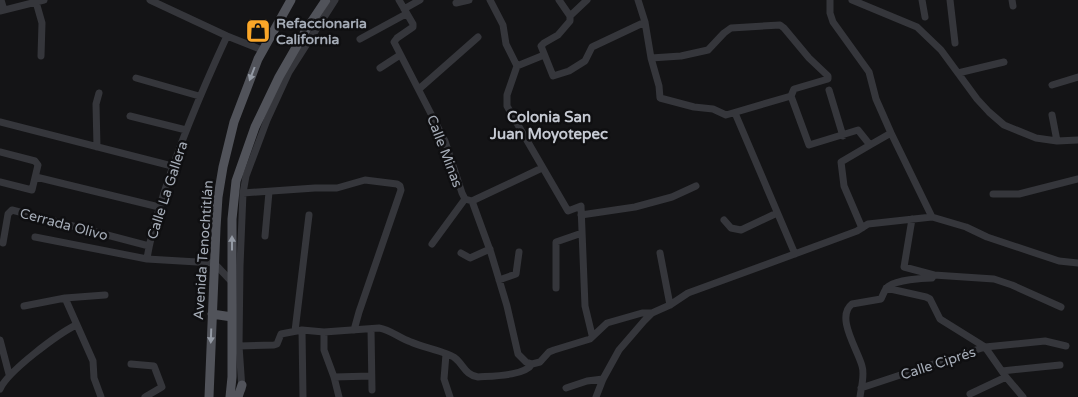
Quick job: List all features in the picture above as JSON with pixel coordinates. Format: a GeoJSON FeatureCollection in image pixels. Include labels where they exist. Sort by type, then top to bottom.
{"type":"FeatureCollection","features":[{"type":"Feature","properties":{"kind":"main road","name":"Avenida Tenochtitlán"},"geometry":{"type":"LineString","coordinates":[[209,397],[214,262],[218,197],[223,167],[236,115],[262,50],[290,0]]}},
{"type":"Feature","properties":{"kind":"main road"},"geometry":{"type":"LineString","coordinates":[[230,397],[232,377],[232,219],[236,181],[255,127],[279,77],[326,0]]}},
{"type":"Feature","properties":{"kind":"main road"},"geometry":{"type":"LineString","coordinates":[[212,314],[232,317]]}},
{"type":"Feature","properties":{"kind":"main road"},"geometry":{"type":"LineString","coordinates":[[240,397],[242,385]]}},
{"type":"Feature","properties":{"kind":"street"},"geometry":{"type":"LineString","coordinates":[[1,0],[2,11],[44,0]]}},
{"type":"Feature","properties":{"kind":"street"},"geometry":{"type":"LineString","coordinates":[[150,0],[262,50]]}},
{"type":"Feature","properties":{"kind":"street"},"geometry":{"type":"LineString","coordinates":[[242,385],[239,346],[243,193],[251,160],[278,94],[297,58],[335,0]]}},
{"type":"Feature","properties":{"kind":"street"},"geometry":{"type":"LineString","coordinates":[[380,68],[400,55],[394,42],[413,27],[398,0]]}},
{"type":"Feature","properties":{"kind":"street"},"geometry":{"type":"LineString","coordinates":[[360,39],[405,12],[420,0]]}},
{"type":"Feature","properties":{"kind":"street"},"geometry":{"type":"LineString","coordinates":[[456,3],[469,0]]}},
{"type":"Feature","properties":{"kind":"street"},"geometry":{"type":"LineString","coordinates":[[490,0],[504,25],[506,44],[517,66],[508,95],[507,106],[568,211],[581,206],[585,306],[592,335]]}},
{"type":"Feature","properties":{"kind":"street"},"geometry":{"type":"LineString","coordinates":[[559,0],[570,16]]}},
{"type":"Feature","properties":{"kind":"street"},"geometry":{"type":"LineString","coordinates":[[587,0],[570,16],[570,21],[562,30],[541,46],[553,76],[570,71],[585,61],[592,47],[645,22]]}},
{"type":"Feature","properties":{"kind":"street"},"geometry":{"type":"LineString","coordinates":[[638,0],[645,22],[651,58],[662,100],[713,109],[726,115],[791,96]]}},
{"type":"Feature","properties":{"kind":"street"},"geometry":{"type":"LineString","coordinates":[[830,0],[830,13],[833,22],[869,72],[876,99],[932,217]]}},
{"type":"Feature","properties":{"kind":"street"},"geometry":{"type":"LineString","coordinates":[[852,0],[917,27],[941,50],[977,99],[1004,125],[1036,138],[1056,141],[1078,140]]}},
{"type":"Feature","properties":{"kind":"street"},"geometry":{"type":"LineString","coordinates":[[922,0],[925,17]]}},
{"type":"Feature","properties":{"kind":"street"},"geometry":{"type":"LineString","coordinates":[[950,0],[955,42]]}},
{"type":"Feature","properties":{"kind":"street"},"geometry":{"type":"LineString","coordinates":[[36,2],[42,23],[40,56]]}},
{"type":"Feature","properties":{"kind":"street"},"geometry":{"type":"LineString","coordinates":[[651,58],[676,57],[708,50],[731,28],[780,25],[828,76],[828,79],[794,89],[791,96],[809,145],[858,130],[870,145]]}},
{"type":"Feature","properties":{"kind":"street","name":"Calle La Gallera"},"geometry":{"type":"LineString","coordinates":[[214,262],[147,259],[159,207],[172,166],[199,96],[227,36]]}},
{"type":"Feature","properties":{"kind":"street"},"geometry":{"type":"LineString","coordinates":[[419,89],[478,37]]}},
{"type":"Feature","properties":{"kind":"street","name":"Calle Minas"},"geometry":{"type":"LineString","coordinates":[[400,55],[445,141],[490,249],[500,280],[518,354],[526,362],[532,364]]}},
{"type":"Feature","properties":{"kind":"street"},"geometry":{"type":"LineString","coordinates":[[517,66],[544,55]]}},
{"type":"Feature","properties":{"kind":"street"},"geometry":{"type":"LineString","coordinates":[[958,73],[1004,62]]}},
{"type":"Feature","properties":{"kind":"street"},"geometry":{"type":"LineString","coordinates":[[1052,85],[1078,77]]}},
{"type":"Feature","properties":{"kind":"street"},"geometry":{"type":"LineString","coordinates":[[136,78],[199,96]]}},
{"type":"Feature","properties":{"kind":"street"},"geometry":{"type":"LineString","coordinates":[[829,90],[843,136]]}},
{"type":"Feature","properties":{"kind":"street"},"geometry":{"type":"LineString","coordinates":[[97,147],[96,104],[99,93]]}},
{"type":"Feature","properties":{"kind":"street"},"geometry":{"type":"LineString","coordinates":[[735,113],[795,254]]}},
{"type":"Feature","properties":{"kind":"street"},"geometry":{"type":"LineString","coordinates":[[1052,115],[1056,141]]}},
{"type":"Feature","properties":{"kind":"street"},"geometry":{"type":"LineString","coordinates":[[130,116],[186,130]]}},
{"type":"Feature","properties":{"kind":"street"},"geometry":{"type":"LineString","coordinates":[[0,122],[172,166]]}},
{"type":"Feature","properties":{"kind":"street"},"geometry":{"type":"LineString","coordinates":[[862,228],[844,186],[841,162],[891,133]]}},
{"type":"Feature","properties":{"kind":"street"},"geometry":{"type":"LineString","coordinates":[[0,152],[35,162],[38,165],[34,188],[30,190],[0,182]]}},
{"type":"Feature","properties":{"kind":"street"},"geometry":{"type":"LineString","coordinates":[[432,244],[469,200],[542,168]]}},
{"type":"Feature","properties":{"kind":"street"},"geometry":{"type":"LineString","coordinates":[[36,177],[159,207]]}},
{"type":"Feature","properties":{"kind":"street"},"geometry":{"type":"LineString","coordinates":[[993,194],[1019,194],[1078,179]]}},
{"type":"Feature","properties":{"kind":"street"},"geometry":{"type":"LineString","coordinates":[[243,193],[337,188],[365,180],[400,186],[354,330]]}},
{"type":"Feature","properties":{"kind":"street"},"geometry":{"type":"LineString","coordinates":[[581,214],[635,207],[672,197],[696,186]]}},
{"type":"Feature","properties":{"kind":"street"},"geometry":{"type":"LineString","coordinates":[[265,236],[269,192]]}},
{"type":"Feature","properties":{"kind":"street","name":"Cerrada Olivo"},"geometry":{"type":"LineString","coordinates":[[4,243],[8,214],[12,210],[149,246]]}},
{"type":"Feature","properties":{"kind":"street"},"geometry":{"type":"LineString","coordinates":[[724,220],[731,228],[741,230],[777,213]]}},
{"type":"Feature","properties":{"kind":"street"},"geometry":{"type":"LineString","coordinates":[[303,397],[298,330],[309,215]]}},
{"type":"Feature","properties":{"kind":"street"},"geometry":{"type":"LineString","coordinates":[[239,346],[274,345],[277,344],[280,334],[298,330],[324,332],[387,329],[408,342],[454,357],[467,373],[472,376],[521,372],[530,368],[532,364],[540,362],[548,352],[590,339],[592,335],[607,323],[642,313],[652,313],[670,305],[688,293],[795,254],[875,222],[932,217],[966,227],[1059,261],[1078,263]]}},
{"type":"Feature","properties":{"kind":"street"},"geometry":{"type":"LineString","coordinates":[[912,219],[904,267],[934,275],[994,279],[1012,284],[1061,307]]}},
{"type":"Feature","properties":{"kind":"street"},"geometry":{"type":"LineString","coordinates":[[556,288],[556,242],[582,233]]}},
{"type":"Feature","properties":{"kind":"street"},"geometry":{"type":"LineString","coordinates":[[35,237],[147,259]]}},
{"type":"Feature","properties":{"kind":"street"},"geometry":{"type":"LineString","coordinates":[[461,254],[470,258],[490,249]]}},
{"type":"Feature","properties":{"kind":"street"},"geometry":{"type":"LineString","coordinates":[[500,280],[516,274],[519,252]]}},
{"type":"Feature","properties":{"kind":"street"},"geometry":{"type":"LineString","coordinates":[[660,252],[670,305]]}},
{"type":"Feature","properties":{"kind":"street"},"geometry":{"type":"LineString","coordinates":[[214,262],[232,282]]}},
{"type":"Feature","properties":{"kind":"street"},"geometry":{"type":"LineString","coordinates":[[860,397],[863,368],[847,327],[846,311],[852,304],[881,300],[886,288],[891,285],[920,278],[932,278],[934,275]]}},
{"type":"Feature","properties":{"kind":"street","name":"Calle Ciprés"},"geometry":{"type":"LineString","coordinates":[[886,288],[930,299],[940,319],[985,347]]}},
{"type":"Feature","properties":{"kind":"street"},"geometry":{"type":"LineString","coordinates":[[24,306],[65,298],[105,294]]}},
{"type":"Feature","properties":{"kind":"street"},"geometry":{"type":"LineString","coordinates":[[65,298],[92,361],[94,378],[101,397]]}},
{"type":"Feature","properties":{"kind":"street"},"geometry":{"type":"LineString","coordinates":[[596,397],[620,350],[652,313]]}},
{"type":"Feature","properties":{"kind":"street"},"geometry":{"type":"LineString","coordinates":[[0,389],[9,374],[60,333],[76,325]]}},
{"type":"Feature","properties":{"kind":"street"},"geometry":{"type":"LineString","coordinates":[[370,329],[372,390]]}},
{"type":"Feature","properties":{"kind":"street"},"geometry":{"type":"LineString","coordinates":[[324,332],[324,350],[339,397]]}},
{"type":"Feature","properties":{"kind":"street"},"geometry":{"type":"LineString","coordinates":[[0,340],[9,374]]}},
{"type":"Feature","properties":{"kind":"street"},"geometry":{"type":"LineString","coordinates":[[1023,397],[985,347],[1046,341],[1066,346]]}},
{"type":"Feature","properties":{"kind":"street","name":"Calle Ciprés"},"geometry":{"type":"LineString","coordinates":[[861,388],[985,347]]}},
{"type":"Feature","properties":{"kind":"street"},"geometry":{"type":"LineString","coordinates":[[446,354],[444,379],[450,397]]}},
{"type":"Feature","properties":{"kind":"street"},"geometry":{"type":"LineString","coordinates":[[131,364],[154,366],[162,387],[146,397]]}},
{"type":"Feature","properties":{"kind":"street"},"geometry":{"type":"LineString","coordinates":[[970,394],[1004,374],[1060,365]]}},
{"type":"Feature","properties":{"kind":"street"},"geometry":{"type":"LineString","coordinates":[[334,377],[371,376]]}},
{"type":"Feature","properties":{"kind":"street"},"geometry":{"type":"LineString","coordinates":[[566,388],[587,381],[603,380]]}},
{"type":"Feature","properties":{"kind":"place","name":"Refaccionaria California"},"geometry":{"type":"Point","coordinates":[258,31]}},
{"type":"Feature","properties":{"kind":"district","name":"Colonia San Juan Moyotepec"},"geometry":{"type":"Point","coordinates":[549,126]}}]}
